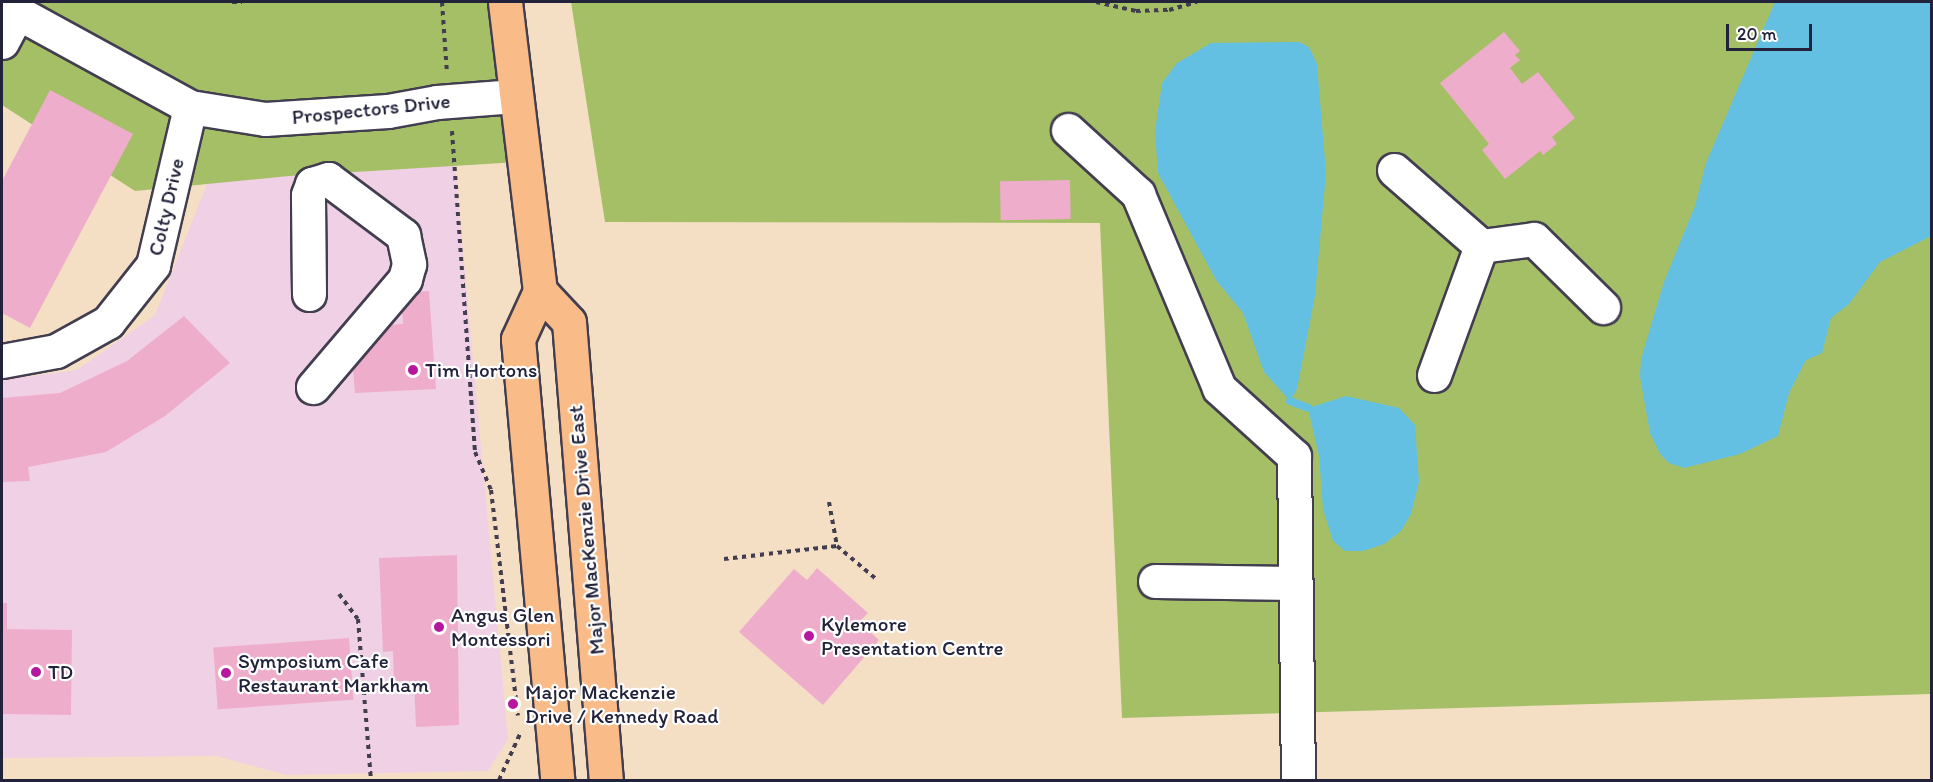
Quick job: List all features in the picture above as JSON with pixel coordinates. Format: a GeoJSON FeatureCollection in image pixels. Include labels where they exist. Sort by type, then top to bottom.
{"type":"FeatureCollection","features":[{"type":"Feature","properties":{"kind":"main road"},"geometry":{"type":"LineString","coordinates":[[505,2],[540,291],[518,339],[557,780]]}},
{"type":"Feature","properties":{"kind":"main road","name":"Major MacKenzie Drive East"},"geometry":{"type":"LineString","coordinates":[[540,291],[569,322],[606,780]]}},
{"type":"Feature","properties":{"kind":"street","name":"Prospectors Drive"},"geometry":{"type":"LineString","coordinates":[[7,20],[190,107],[264,119],[388,111],[450,101],[515,96]]}},
{"type":"Feature","properties":{"kind":"street","name":"Colty Drive"},"geometry":{"type":"LineString","coordinates":[[2,362],[56,351],[108,322],[153,265],[190,107]]}},
{"type":"Feature","properties":{"kind":"street"},"geometry":{"type":"LineString","coordinates":[[1068,130],[1138,194],[1219,388],[1294,456],[1298,780]]}},
{"type":"Feature","properties":{"kind":"street"},"geometry":{"type":"LineString","coordinates":[[1394,170],[1481,246],[1534,239],[1603,307]]}},
{"type":"Feature","properties":{"kind":"street"},"geometry":{"type":"LineString","coordinates":[[309,294],[308,195],[312,184],[328,179],[403,235],[409,264],[405,279],[313,387]]}},
{"type":"Feature","properties":{"kind":"street"},"geometry":{"type":"LineString","coordinates":[[1434,375],[1481,246]]}},
{"type":"Feature","properties":{"kind":"street"},"geometry":{"type":"LineString","coordinates":[[1155,581],[1295,583]]}},
{"type":"Feature","properties":{"kind":"path"},"geometry":{"type":"LineString","coordinates":[[232,2],[242,2]]}},
{"type":"Feature","properties":{"kind":"path"},"geometry":{"type":"LineString","coordinates":[[442,2],[475,452],[490,490],[520,737],[499,780]]}},
{"type":"Feature","properties":{"kind":"path"},"geometry":{"type":"LineString","coordinates":[[1096,2],[1136,11],[1169,10],[1197,2]]}},
{"type":"Feature","properties":{"kind":"path"},"geometry":{"type":"LineString","coordinates":[[829,502],[837,546],[875,578]]}},
{"type":"Feature","properties":{"kind":"path"},"geometry":{"type":"LineString","coordinates":[[724,560],[837,546]]}},
{"type":"Feature","properties":{"kind":"path"},"geometry":{"type":"LineString","coordinates":[[339,594],[358,619],[370,780]]}},
{"type":"Feature","properties":{"kind":"shaded area"},"geometry":{"type":"Polygon","coordinates":[[[455,164],[508,739],[488,771],[287,775],[216,756],[2,758],[2,380],[77,370],[155,315],[213,169],[455,164]]]}},
{"type":"Feature","properties":{"kind":"green space"},"geometry":{"type":"Polygon","coordinates":[[[2,2],[512,2],[533,161],[289,176],[135,191],[2,105],[2,2]]]}},
{"type":"Feature","properties":{"kind":"green space"},"geometry":{"type":"Polygon","coordinates":[[[571,2],[1931,2],[1931,694],[1122,718],[1100,223],[605,222],[571,2]]]}},
{"type":"Feature","properties":{"kind":"water"},"geometry":{"type":"Polygon","coordinates":[[[1775,2],[1931,2],[1931,236],[1880,262],[1849,304],[1831,318],[1822,353],[1806,360],[1789,393],[1778,436],[1740,454],[1684,468],[1669,463],[1660,454],[1650,433],[1640,377],[1641,359],[1664,282],[1695,206],[1706,163],[1775,2]]]}},
{"type":"Feature","properties":{"kind":"water"},"geometry":{"type":"Polygon","coordinates":[[[1299,42],[1309,47],[1317,64],[1326,173],[1315,296],[1297,389],[1290,401],[1264,372],[1243,313],[1216,280],[1158,173],[1155,132],[1162,83],[1177,63],[1211,43],[1299,42]]]}},
{"type":"Feature","properties":{"kind":"water"},"geometry":{"type":"Polygon","coordinates":[[[1346,396],[1399,408],[1415,425],[1419,482],[1411,514],[1401,531],[1384,544],[1363,551],[1345,551],[1333,541],[1323,509],[1319,456],[1308,408],[1346,396]]]}},
{"type":"Feature","properties":{"kind":"building"},"geometry":{"type":"Polygon","coordinates":[[[1504,32],[1520,51],[1515,55],[1520,60],[1510,68],[1522,84],[1538,72],[1575,118],[1552,137],[1557,144],[1543,155],[1540,151],[1505,179],[1482,150],[1489,144],[1440,83],[1504,32]]]}},
{"type":"Feature","properties":{"kind":"building"},"geometry":{"type":"Polygon","coordinates":[[[50,90],[133,134],[30,328],[2,313],[2,181],[50,90]]]}},
{"type":"Feature","properties":{"kind":"building"},"geometry":{"type":"Polygon","coordinates":[[[1070,180],[1071,219],[1001,220],[1000,181],[1070,180]]]}},
{"type":"Feature","properties":{"kind":"building"},"geometry":{"type":"Polygon","coordinates":[[[429,291],[436,389],[355,393],[351,346],[373,326],[403,324],[401,293],[429,291]]]}},
{"type":"Feature","properties":{"kind":"building"},"geometry":{"type":"Polygon","coordinates":[[[184,316],[230,363],[165,416],[106,452],[28,467],[30,481],[2,482],[2,398],[60,393],[127,361],[184,316]]]}},
{"type":"Feature","properties":{"kind":"building"},"geometry":{"type":"Polygon","coordinates":[[[457,555],[459,725],[416,727],[414,681],[394,681],[393,651],[383,652],[379,558],[457,555]]]}},
{"type":"Feature","properties":{"kind":"building","name":"Kylemore Presentation Centre"},"geometry":{"type":"Polygon","coordinates":[[[817,568],[868,613],[859,622],[879,640],[823,705],[739,632],[794,569],[807,580],[817,568]]]}},
{"type":"Feature","properties":{"kind":"building","name":"TD"},"geometry":{"type":"Polygon","coordinates":[[[2,603],[7,603],[7,629],[72,630],[71,715],[2,714],[2,603]]]}},
{"type":"Feature","properties":{"kind":"building"},"geometry":{"type":"Polygon","coordinates":[[[349,638],[353,700],[218,709],[213,647],[349,638]]]}},
{"type":"Feature","properties":{"kind":"waterway"},"geometry":{"type":"LineString","coordinates":[[1290,401],[1308,408]]}},
{"type":"Feature","properties":{"kind":"place","name":"Tim Hortons"},"geometry":{"type":"Point","coordinates":[413,370]}},
{"type":"Feature","properties":{"kind":"place","name":"Angus Glen Montessori"},"geometry":{"type":"Point","coordinates":[439,627]}},
{"type":"Feature","properties":{"kind":"place","name":"Kylemore Presentation Centre"},"geometry":{"type":"Point","coordinates":[809,636]}},
{"type":"Feature","properties":{"kind":"place","name":"TD"},"geometry":{"type":"Point","coordinates":[36,672]}},
{"type":"Feature","properties":{"kind":"place","name":"Symposium Cafe Restaurant Markham"},"geometry":{"type":"Point","coordinates":[226,673]}},
{"type":"Feature","properties":{"kind":"place","name":"Major Mackenzie Drive / Kennedy Road"},"geometry":{"type":"Point","coordinates":[513,704]}}]}
